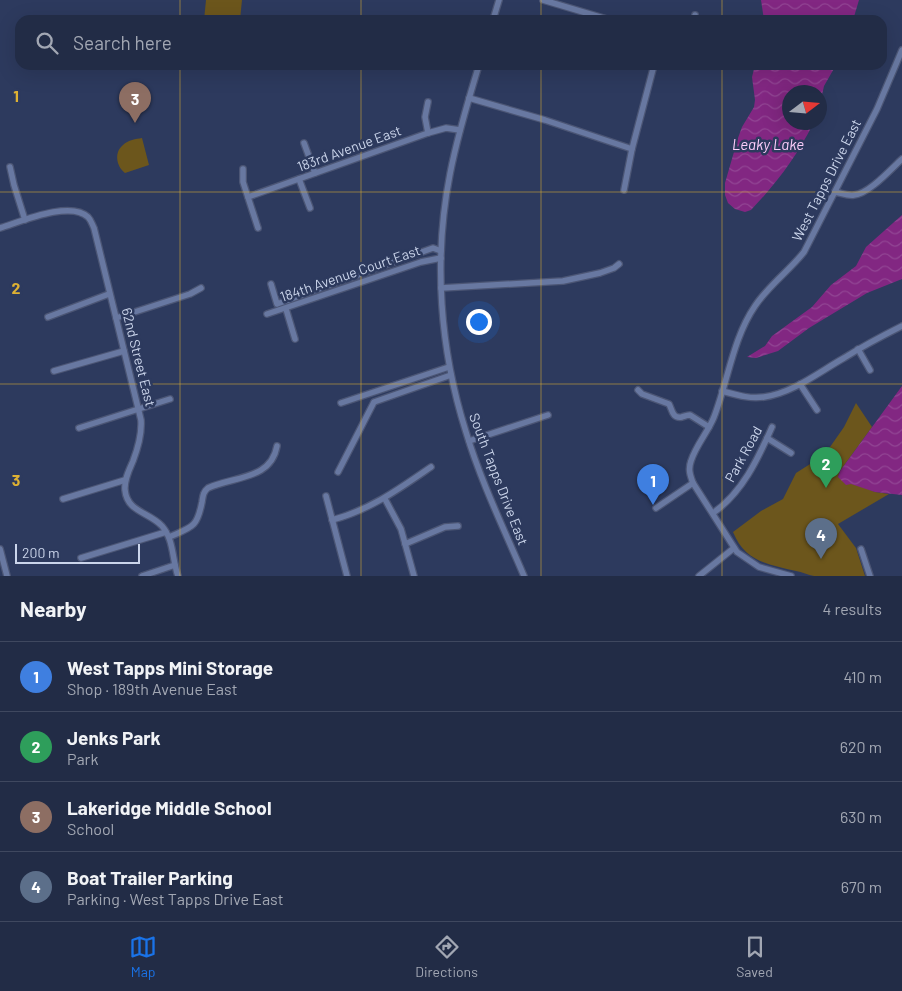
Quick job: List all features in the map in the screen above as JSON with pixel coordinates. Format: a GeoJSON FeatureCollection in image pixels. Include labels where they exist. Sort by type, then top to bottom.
{"type":"FeatureCollection","features":[{"type":"Feature","properties":{"kind":"street"},"geometry":{"type":"LineString","coordinates":[[494,15],[499,0]]}},
{"type":"Feature","properties":{"kind":"street"},"geometry":{"type":"LineString","coordinates":[[543,0],[593,15]]}},
{"type":"Feature","properties":{"kind":"street","name":"West Tapps Drive East"},"geometry":{"type":"LineString","coordinates":[[693,483],[690,463],[709,427],[737,346],[752,310],[762,296],[796,263],[804,252],[880,102],[902,50]]}},
{"type":"Feature","properties":{"kind":"street","name":"South Tapps Drive East"},"geometry":{"type":"LineString","coordinates":[[478,70],[460,130],[447,188],[441,251],[441,288],[451,375],[459,410],[469,441],[524,576]]}},
{"type":"Feature","properties":{"kind":"street"},"geometry":{"type":"LineString","coordinates":[[624,190],[632,149],[653,70]]}},
{"type":"Feature","properties":{"kind":"street"},"geometry":{"type":"LineString","coordinates":[[469,98],[545,120],[632,149]]}},
{"type":"Feature","properties":{"kind":"street"},"geometry":{"type":"LineString","coordinates":[[428,102],[425,117],[428,133]]}},
{"type":"Feature","properties":{"kind":"street","name":"183rd Avenue East"},"geometry":{"type":"LineString","coordinates":[[248,197],[428,133],[446,128],[460,130]]}},
{"type":"Feature","properties":{"kind":"street"},"geometry":{"type":"LineString","coordinates":[[304,143],[315,173]]}},
{"type":"Feature","properties":{"kind":"street"},"geometry":{"type":"LineString","coordinates":[[834,192],[854,195],[864,192],[902,159]]}},
{"type":"Feature","properties":{"kind":"street"},"geometry":{"type":"LineString","coordinates":[[0,228],[25,220],[10,167]]}},
{"type":"Feature","properties":{"kind":"street"},"geometry":{"type":"LineString","coordinates":[[244,169],[243,182],[258,228]]}},
{"type":"Feature","properties":{"kind":"street"},"geometry":{"type":"LineString","coordinates":[[299,179],[310,208]]}},
{"type":"Feature","properties":{"kind":"street","name":"62nd Street East"},"geometry":{"type":"LineString","coordinates":[[25,220],[52,212],[74,212],[86,216],[94,228],[109,294],[140,409],[141,425],[138,446],[125,480]]}},
{"type":"Feature","properties":{"kind":"street"},"geometry":{"type":"LineString","coordinates":[[271,284],[276,304],[433,248],[441,251]]}},
{"type":"Feature","properties":{"kind":"street","name":"184th Avenue Court East"},"geometry":{"type":"LineString","coordinates":[[267,314],[421,262],[441,258]]}},
{"type":"Feature","properties":{"kind":"street"},"geometry":{"type":"LineString","coordinates":[[441,288],[563,280],[600,273],[619,264]]}},
{"type":"Feature","properties":{"kind":"street"},"geometry":{"type":"LineString","coordinates":[[201,288],[190,294],[115,316],[201,288]]}},
{"type":"Feature","properties":{"kind":"street"},"geometry":{"type":"LineString","coordinates":[[48,317],[109,294]]}},
{"type":"Feature","properties":{"kind":"street"},"geometry":{"type":"LineString","coordinates":[[286,309],[295,339]]}},
{"type":"Feature","properties":{"kind":"street"},"geometry":{"type":"LineString","coordinates":[[722,391],[745,397],[780,393],[800,384],[858,349],[902,326]]}},
{"type":"Feature","properties":{"kind":"street"},"geometry":{"type":"LineString","coordinates":[[858,349],[870,370]]}},
{"type":"Feature","properties":{"kind":"street"},"geometry":{"type":"LineString","coordinates":[[54,370],[124,350]]}},
{"type":"Feature","properties":{"kind":"street"},"geometry":{"type":"LineString","coordinates":[[342,403],[450,367]]}},
{"type":"Feature","properties":{"kind":"street"},"geometry":{"type":"LineString","coordinates":[[338,472],[374,402],[451,375]]}},
{"type":"Feature","properties":{"kind":"street"},"geometry":{"type":"LineString","coordinates":[[800,384],[817,410]]}},
{"type":"Feature","properties":{"kind":"street"},"geometry":{"type":"LineString","coordinates":[[638,390],[642,394],[669,404],[675,416],[690,415],[709,427]]}},
{"type":"Feature","properties":{"kind":"street"},"geometry":{"type":"LineString","coordinates":[[79,428],[170,400]]}},
{"type":"Feature","properties":{"kind":"street"},"geometry":{"type":"LineString","coordinates":[[469,441],[548,415]]}},
{"type":"Feature","properties":{"kind":"street","name":"Park Road"},"geometry":{"type":"LineString","coordinates":[[713,513],[726,504],[738,490],[772,427]]}},
{"type":"Feature","properties":{"kind":"street"},"geometry":{"type":"LineString","coordinates":[[767,438],[791,453]]}},
{"type":"Feature","properties":{"kind":"street"},"geometry":{"type":"LineString","coordinates":[[82,558],[185,530],[196,523],[204,492],[208,488],[262,470],[276,456],[277,446]]}},
{"type":"Feature","properties":{"kind":"street"},"geometry":{"type":"LineString","coordinates":[[332,520],[361,511],[385,498],[431,467]]}},
{"type":"Feature","properties":{"kind":"street"},"geometry":{"type":"LineString","coordinates":[[64,499],[125,480],[125,492],[129,503],[158,522],[168,534],[178,576]]}},
{"type":"Feature","properties":{"kind":"street"},"geometry":{"type":"LineString","coordinates":[[656,508],[693,483],[734,548],[742,556],[759,567],[791,576]]}},
{"type":"Feature","properties":{"kind":"street"},"geometry":{"type":"LineString","coordinates":[[326,496],[347,576]]}},
{"type":"Feature","properties":{"kind":"street"},"geometry":{"type":"LineString","coordinates":[[385,498],[397,521],[414,576]]}},
{"type":"Feature","properties":{"kind":"street"},"geometry":{"type":"LineString","coordinates":[[405,544],[445,528],[458,526]]}},
{"type":"Feature","properties":{"kind":"street"},"geometry":{"type":"LineString","coordinates":[[699,576],[734,548]]}},
{"type":"Feature","properties":{"kind":"street"},"geometry":{"type":"LineString","coordinates":[[0,549],[7,576]]}},
{"type":"Feature","properties":{"kind":"street"},"geometry":{"type":"LineString","coordinates":[[861,549],[870,576]]}},
{"type":"Feature","properties":{"kind":"street"},"geometry":{"type":"LineString","coordinates":[[142,576],[175,566]]}},
{"type":"Feature","properties":{"kind":"shaded area"},"geometry":{"type":"Polygon","coordinates":[[[206,0],[242,0],[240,15],[204,15],[206,0]]]}},
{"type":"Feature","properties":{"kind":"shaded area"},"geometry":{"type":"Polygon","coordinates":[[[142,138],[149,165],[125,173],[118,163],[118,151],[125,143],[142,138]]]}},
{"type":"Feature","properties":{"kind":"shaded area"},"geometry":{"type":"Polygon","coordinates":[[[856,403],[872,427],[840,471],[838,477],[875,492],[889,494],[838,524],[856,548],[865,576],[814,576],[767,563],[751,556],[738,542],[733,532],[761,511],[783,499],[796,473],[818,459],[830,447],[844,427],[856,403]]]}},
{"type":"Feature","properties":{"kind":"water"},"geometry":{"type":"Polygon","coordinates":[[[761,0],[859,0],[854,15],[763,15],[761,0]]]}},
{"type":"Feature","properties":{"kind":"water","name":"Leaky Lake"},"geometry":{"type":"Polygon","coordinates":[[[754,70],[833,70],[825,85],[782,85],[782,130],[810,130],[777,180],[751,210],[745,212],[735,209],[728,203],[725,195],[725,183],[738,138],[754,107],[752,77],[754,70]]]}},
{"type":"Feature","properties":{"kind":"water"},"geometry":{"type":"Polygon","coordinates":[[[902,215],[902,279],[867,293],[809,328],[778,351],[756,358],[747,357],[765,346],[772,336],[812,307],[831,285],[856,266],[866,247],[902,215]]]}},
{"type":"Feature","properties":{"kind":"water"},"geometry":{"type":"Polygon","coordinates":[[[902,386],[902,495],[875,492],[851,484],[846,485],[838,477],[840,471],[902,386]]]}},
{"type":"Feature","properties":{"kind":"place","name":"Lakeridge Middle School"},"geometry":{"type":"Point","coordinates":[135,123]}},
{"type":"Feature","properties":{"kind":"place","name":"Jenks Park"},"geometry":{"type":"Point","coordinates":[826,488]}},
{"type":"Feature","properties":{"kind":"place","name":"West Tapps Mini Storage"},"geometry":{"type":"Point","coordinates":[653,505]}},
{"type":"Feature","properties":{"kind":"place","name":"Boat Trailer Parking"},"geometry":{"type":"Point","coordinates":[821,559]}}]}
